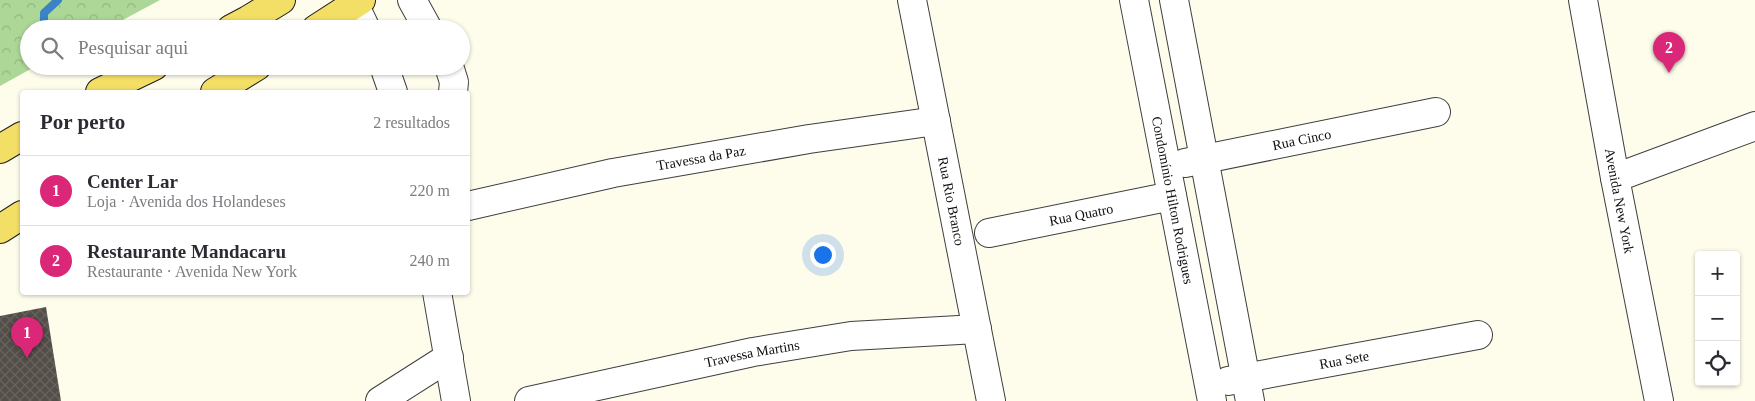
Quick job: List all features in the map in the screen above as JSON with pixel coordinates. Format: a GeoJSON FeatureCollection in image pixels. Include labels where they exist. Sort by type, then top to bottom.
{"type":"FeatureCollection","features":[{"type":"Feature","properties":{"kind":"main road"},"geometry":{"type":"LineString","coordinates":[[248,20],[281,0]]}},
{"type":"Feature","properties":{"kind":"main road"},"geometry":{"type":"LineString","coordinates":[[330,20],[358,2]]}},
{"type":"Feature","properties":{"kind":"main road"},"geometry":{"type":"LineString","coordinates":[[104,90],[135,75]]}},
{"type":"Feature","properties":{"kind":"main road"},"geometry":{"type":"LineString","coordinates":[[218,90],[242,75]]}},
{"type":"Feature","properties":{"kind":"main road"},"geometry":{"type":"LineString","coordinates":[[0,149],[20,137]]}},
{"type":"Feature","properties":{"kind":"main road"},"geometry":{"type":"LineString","coordinates":[[0,229],[20,216]]}},
{"type":"Feature","properties":{"kind":"street"},"geometry":{"type":"LineString","coordinates":[[412,0],[423,20]]}},
{"type":"Feature","properties":{"kind":"street","name":"Rua Rio Branco"},"geometry":{"type":"LineString","coordinates":[[912,0],[991,401]]}},
{"type":"Feature","properties":{"kind":"street","name":"Condomínio Hilton Rodrigues"},"geometry":{"type":"LineString","coordinates":[[1134,0],[1211,393]]}},
{"type":"Feature","properties":{"kind":"street"},"geometry":{"type":"LineString","coordinates":[[1174,0],[1248,389]]}},
{"type":"Feature","properties":{"kind":"street","name":"Avenida New York"},"geometry":{"type":"LineString","coordinates":[[1583,0],[1615,178],[1659,401]]}},
{"type":"Feature","properties":{"kind":"street"},"geometry":{"type":"LineString","coordinates":[[358,2],[363,20]]}},
{"type":"Feature","properties":{"kind":"street"},"geometry":{"type":"LineString","coordinates":[[388,75],[392,90]]}},
{"type":"Feature","properties":{"kind":"street"},"geometry":{"type":"LineString","coordinates":[[452,75],[454,82],[453,90]]}},
{"type":"Feature","properties":{"kind":"street","name":"Rua Cinco"},"geometry":{"type":"LineString","coordinates":[[1166,166],[1436,112]]}},
{"type":"Feature","properties":{"kind":"street","name":"Travessa da Paz"},"geometry":{"type":"LineString","coordinates":[[470,206],[613,173],[809,139],[936,121]]}},
{"type":"Feature","properties":{"kind":"street"},"geometry":{"type":"LineString","coordinates":[[1615,178],[1755,126]]}},
{"type":"Feature","properties":{"kind":"street","name":"Rua Quatro"},"geometry":{"type":"LineString","coordinates":[[989,233],[1172,196]]}},
{"type":"Feature","properties":{"kind":"street"},"geometry":{"type":"LineString","coordinates":[[438,295],[456,401]]}},
{"type":"Feature","properties":{"kind":"street","name":"Travessa Martins"},"geometry":{"type":"LineString","coordinates":[[529,401],[752,352],[841,338],[977,329]]}},
{"type":"Feature","properties":{"kind":"street","name":"Rua Sete"},"geometry":{"type":"LineString","coordinates":[[1211,393],[1248,389],[1478,335]]}},
{"type":"Feature","properties":{"kind":"street"},"geometry":{"type":"LineString","coordinates":[[380,401],[448,357]]}},
{"type":"Feature","properties":{"kind":"green space"},"geometry":{"type":"Polygon","coordinates":[[[0,0],[160,0],[123,20],[20,20],[20,75],[0,86],[0,0]]]}},
{"type":"Feature","properties":{"kind":"building"},"geometry":{"type":"Polygon","coordinates":[[[46,307],[61,401],[0,401],[0,316],[46,307]]]}},
{"type":"Feature","properties":{"kind":"waterway"},"geometry":{"type":"LineString","coordinates":[[44,20],[44,13],[58,0]]}},
{"type":"Feature","properties":{"kind":"place","name":"Restaurante Mandacaru"},"geometry":{"type":"Point","coordinates":[1669,73]}},
{"type":"Feature","properties":{"kind":"place","name":"Center Lar"},"geometry":{"type":"Point","coordinates":[27,358]}}]}
